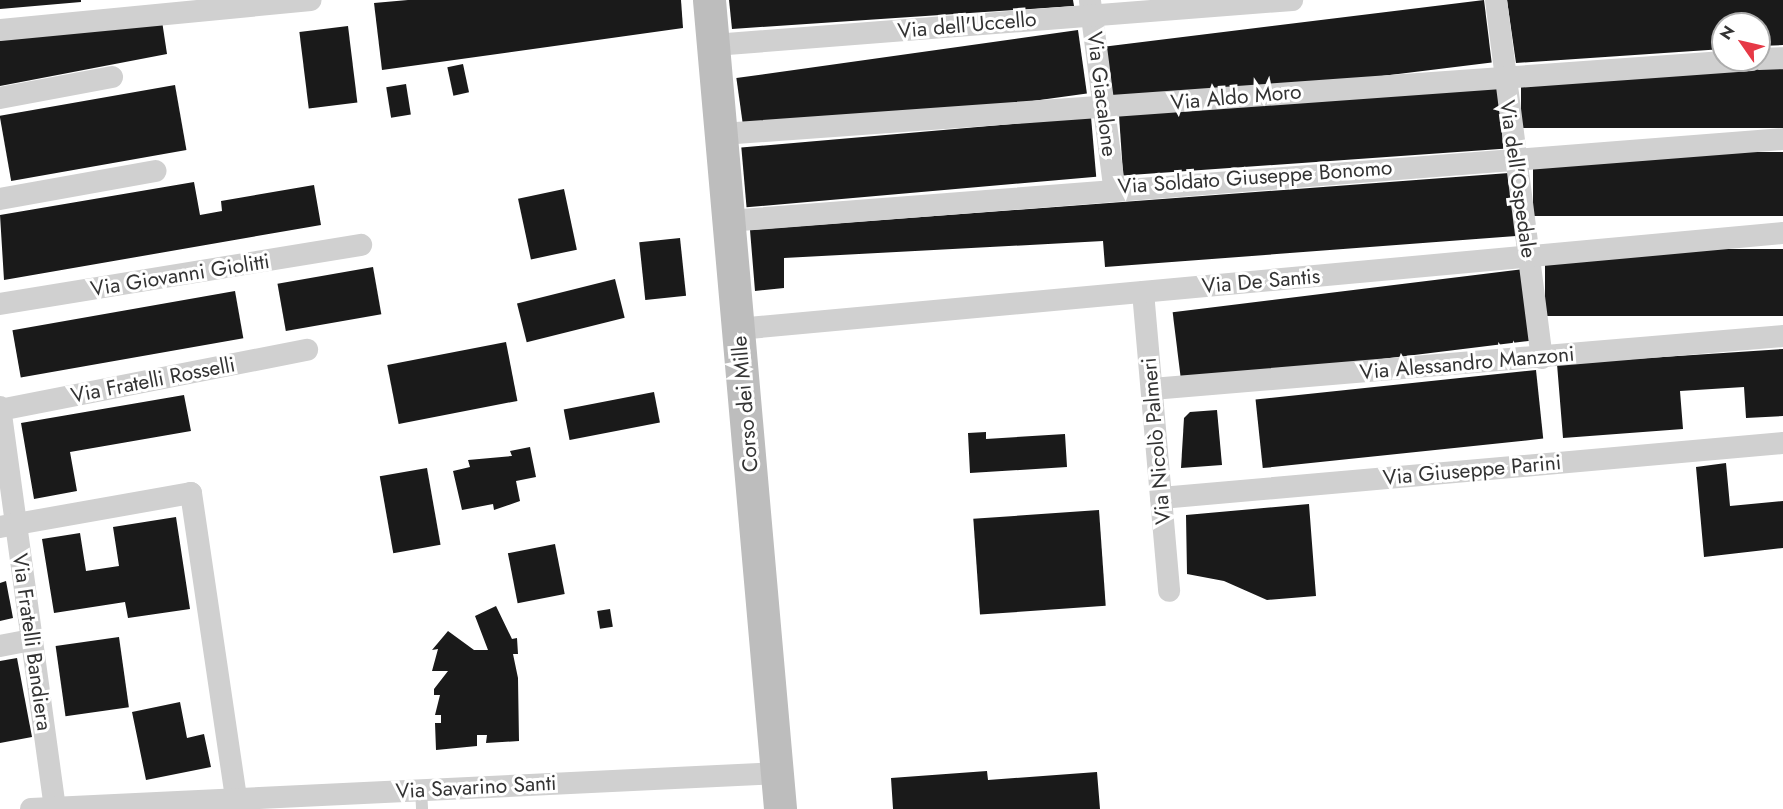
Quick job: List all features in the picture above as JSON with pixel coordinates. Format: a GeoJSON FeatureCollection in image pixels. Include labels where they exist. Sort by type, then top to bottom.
{"type":"FeatureCollection","features":[{"type":"Feature","properties":{"kind":"street"},"geometry":{"type":"LineString","coordinates":[[0,30],[311,0]]}},
{"type":"Feature","properties":{"kind":"street","name":"Corso dei Mille"},"geometry":{"type":"LineString","coordinates":[[710,0],[780,809]]}},
{"type":"Feature","properties":{"kind":"street","name":"Via dell'Uccello"},"geometry":{"type":"LineString","coordinates":[[714,45],[1091,8],[1292,0]]}},
{"type":"Feature","properties":{"kind":"street","name":"Via dell'Ospedale"},"geometry":{"type":"LineString","coordinates":[[1496,0],[1542,358]]}},
{"type":"Feature","properties":{"kind":"street","name":"Via Giacalone"},"geometry":{"type":"LineString","coordinates":[[1091,8],[1113,187]]}},
{"type":"Feature","properties":{"kind":"street","name":"Via Aldo Moro"},"geometry":{"type":"LineString","coordinates":[[722,134],[1711,63]]}},
{"type":"Feature","properties":{"kind":"street"},"geometry":{"type":"LineString","coordinates":[[0,98],[112,76]]}},
{"type":"Feature","properties":{"kind":"street","name":"Via Soldato Giuseppe Bonomo"},"geometry":{"type":"LineString","coordinates":[[728,220],[1113,187],[1783,139]]}},
{"type":"Feature","properties":{"kind":"street"},"geometry":{"type":"LineString","coordinates":[[0,199],[155,171]]}},
{"type":"Feature","properties":{"kind":"street","name":"Via De Santis"},"geometry":{"type":"LineString","coordinates":[[738,330],[1783,233]]}},
{"type":"Feature","properties":{"kind":"street","name":"Via Giovanni Giolitti"},"geometry":{"type":"LineString","coordinates":[[0,304],[361,245]]}},
{"type":"Feature","properties":{"kind":"street","name":"Via Nicolò Palmeri"},"geometry":{"type":"LineString","coordinates":[[1143,292],[1169,591]]}},
{"type":"Feature","properties":{"kind":"street","name":"Via Alessandro Manzoni"},"geometry":{"type":"LineString","coordinates":[[1152,389],[1783,336]]}},
{"type":"Feature","properties":{"kind":"street","name":"Via Fratelli Rosselli"},"geometry":{"type":"LineString","coordinates":[[0,409],[307,350]]}},
{"type":"Feature","properties":{"kind":"street","name":"Via Fratelli Bandiera"},"geometry":{"type":"LineString","coordinates":[[0,409],[8,526],[32,640],[55,806]]}},
{"type":"Feature","properties":{"kind":"street","name":"Via Giuseppe Parini"},"geometry":{"type":"LineString","coordinates":[[1161,498],[1783,443]]}},
{"type":"Feature","properties":{"kind":"street"},"geometry":{"type":"LineString","coordinates":[[8,526],[191,493],[236,797]]}},
{"type":"Feature","properties":{"kind":"street"},"geometry":{"type":"LineString","coordinates":[[0,646],[32,640]]}},
{"type":"Feature","properties":{"kind":"street","name":"Via Savarino Santi"},"geometry":{"type":"LineString","coordinates":[[31,809],[236,797],[421,799],[777,773]]}},
{"type":"Feature","properties":{"kind":"building"},"geometry":{"type":"Polygon","coordinates":[[[0,0],[81,0],[81,2],[0,9],[0,0]]]}},
{"type":"Feature","properties":{"kind":"building"},"geometry":{"type":"Polygon","coordinates":[[[408,0],[681,0],[683,28],[382,70],[374,3],[408,0]]]}},
{"type":"Feature","properties":{"kind":"building"},"geometry":{"type":"Polygon","coordinates":[[[729,0],[1073,0],[1074,6],[732,29],[729,0]]]}},
{"type":"Feature","properties":{"kind":"building"},"geometry":{"type":"Polygon","coordinates":[[[1484,0],[1492,63],[1114,109],[1106,46],[1484,0]]]}},
{"type":"Feature","properties":{"kind":"building"},"geometry":{"type":"Polygon","coordinates":[[[1507,0],[1783,0],[1783,45],[1771,46],[1771,12],[1711,12],[1711,50],[1516,63],[1507,0]]]}},
{"type":"Feature","properties":{"kind":"building"},"geometry":{"type":"Polygon","coordinates":[[[162,21],[167,54],[0,86],[0,35],[162,21]]]}},
{"type":"Feature","properties":{"kind":"building"},"geometry":{"type":"Polygon","coordinates":[[[348,26],[357,102],[309,108],[299,32],[348,26]]]}},
{"type":"Feature","properties":{"kind":"building"},"geometry":{"type":"Polygon","coordinates":[[[1078,30],[1087,93],[745,141],[736,78],[1078,30]]]}},
{"type":"Feature","properties":{"kind":"building"},"geometry":{"type":"Polygon","coordinates":[[[463,64],[469,92],[453,96],[447,67],[463,64]]]}},
{"type":"Feature","properties":{"kind":"building"},"geometry":{"type":"Polygon","coordinates":[[[1521,68],[1711,68],[1711,72],[1771,72],[1771,68],[1783,68],[1783,128],[1521,128],[1521,68]]]}},
{"type":"Feature","properties":{"kind":"building"},"geometry":{"type":"Polygon","coordinates":[[[406,84],[411,115],[391,118],[386,87],[406,84]]]}},
{"type":"Feature","properties":{"kind":"building"},"geometry":{"type":"Polygon","coordinates":[[[175,85],[186,150],[11,181],[0,116],[175,85]]]}},
{"type":"Feature","properties":{"kind":"building"},"geometry":{"type":"Polygon","coordinates":[[[1499,88],[1503,149],[1123,175],[1119,115],[1499,88]]]}},
{"type":"Feature","properties":{"kind":"building"},"geometry":{"type":"Polygon","coordinates":[[[1091,117],[1096,177],[747,207],[741,148],[1091,117]]]}},
{"type":"Feature","properties":{"kind":"building"},"geometry":{"type":"Polygon","coordinates":[[[1533,152],[1783,152],[1783,216],[1533,216],[1533,152]]]}},
{"type":"Feature","properties":{"kind":"building"},"geometry":{"type":"Polygon","coordinates":[[[1509,173],[1516,236],[1105,267],[1103,241],[784,258],[784,288],[755,291],[750,230],[1509,173]]]}},
{"type":"Feature","properties":{"kind":"building"},"geometry":{"type":"Polygon","coordinates":[[[194,182],[200,215],[222,211],[221,201],[314,185],[321,225],[4,280],[0,215],[194,182]]]}},
{"type":"Feature","properties":{"kind":"building"},"geometry":{"type":"Polygon","coordinates":[[[564,189],[577,250],[531,259],[518,199],[564,189]]]}},
{"type":"Feature","properties":{"kind":"building"},"geometry":{"type":"Polygon","coordinates":[[[680,238],[686,296],[645,300],[639,242],[680,238]]]}},
{"type":"Feature","properties":{"kind":"building"},"geometry":{"type":"Polygon","coordinates":[[[1545,249],[1783,249],[1783,316],[1545,316],[1545,249]]]}},
{"type":"Feature","properties":{"kind":"building"},"geometry":{"type":"Polygon","coordinates":[[[373,267],[381,314],[286,331],[277,284],[373,267]]]}},
{"type":"Feature","properties":{"kind":"building"},"geometry":{"type":"Polygon","coordinates":[[[1524,269],[1533,340],[1181,384],[1173,312],[1524,269]]]}},
{"type":"Feature","properties":{"kind":"building"},"geometry":{"type":"Polygon","coordinates":[[[615,279],[625,318],[527,342],[517,303],[615,279]]]}},
{"type":"Feature","properties":{"kind":"building"},"geometry":{"type":"Polygon","coordinates":[[[235,291],[243,338],[21,378],[12,330],[235,291]]]}},
{"type":"Feature","properties":{"kind":"building"},"geometry":{"type":"Polygon","coordinates":[[[506,342],[517,401],[399,424],[387,365],[506,342]]]}},
{"type":"Feature","properties":{"kind":"building"},"geometry":{"type":"Polygon","coordinates":[[[1783,349],[1783,416],[1746,418],[1744,387],[1680,391],[1683,429],[1563,438],[1557,364],[1783,349]]]}},
{"type":"Feature","properties":{"kind":"building"},"geometry":{"type":"Polygon","coordinates":[[[1536,370],[1543,439],[1263,468],[1256,399],[1536,370]]]}},
{"type":"Feature","properties":{"kind":"building"},"geometry":{"type":"Polygon","coordinates":[[[654,392],[660,422],[570,440],[564,410],[654,392]]]}},
{"type":"Feature","properties":{"kind":"building"},"geometry":{"type":"Polygon","coordinates":[[[184,395],[191,431],[70,452],[77,491],[34,499],[21,423],[184,395]]]}},
{"type":"Feature","properties":{"kind":"building"},"geometry":{"type":"Polygon","coordinates":[[[1217,410],[1222,465],[1181,468],[1184,418],[1190,412],[1217,410]]]}},
{"type":"Feature","properties":{"kind":"building"},"geometry":{"type":"Polygon","coordinates":[[[986,432],[986,439],[1065,434],[1067,467],[970,473],[968,433],[986,432]]]}},
{"type":"Feature","properties":{"kind":"building"},"geometry":{"type":"Polygon","coordinates":[[[530,447],[536,477],[516,481],[520,501],[494,510],[493,504],[462,510],[453,471],[470,467],[468,460],[512,456],[510,451],[530,447]]]}},
{"type":"Feature","properties":{"kind":"building"},"geometry":{"type":"Polygon","coordinates":[[[1726,463],[1730,506],[1783,501],[1783,548],[1704,557],[1696,467],[1726,463]]]}},
{"type":"Feature","properties":{"kind":"building"},"geometry":{"type":"Polygon","coordinates":[[[427,468],[441,545],[393,553],[380,476],[427,468]]]}},
{"type":"Feature","properties":{"kind":"building"},"geometry":{"type":"Polygon","coordinates":[[[1309,504],[1316,596],[1267,600],[1224,581],[1187,574],[1186,515],[1309,504]]]}},
{"type":"Feature","properties":{"kind":"building"},"geometry":{"type":"Polygon","coordinates":[[[1099,510],[1106,606],[980,615],[973,519],[1099,510]]]}},
{"type":"Feature","properties":{"kind":"building"},"geometry":{"type":"Polygon","coordinates":[[[176,517],[190,609],[128,618],[125,602],[54,613],[42,539],[80,533],[86,571],[119,566],[113,527],[176,517]]]}},
{"type":"Feature","properties":{"kind":"building"},"geometry":{"type":"Polygon","coordinates":[[[555,544],[565,594],[518,603],[508,553],[555,544]]]}},
{"type":"Feature","properties":{"kind":"building"},"geometry":{"type":"Polygon","coordinates":[[[6,581],[13,618],[0,621],[0,583],[6,581]]]}},
{"type":"Feature","properties":{"kind":"building"},"geometry":{"type":"Polygon","coordinates":[[[496,606],[512,639],[517,638],[518,654],[513,654],[518,678],[519,741],[486,743],[487,735],[477,735],[477,746],[436,750],[435,723],[441,723],[441,715],[435,715],[440,695],[434,695],[434,689],[448,671],[432,671],[438,649],[432,650],[448,631],[474,650],[488,650],[475,616],[496,606]]]}},
{"type":"Feature","properties":{"kind":"building"},"geometry":{"type":"Polygon","coordinates":[[[610,609],[613,627],[600,629],[597,611],[610,609]]]}},
{"type":"Feature","properties":{"kind":"building"},"geometry":{"type":"Polygon","coordinates":[[[119,637],[129,707],[66,716],[56,646],[119,637]]]}},
{"type":"Feature","properties":{"kind":"building"},"geometry":{"type":"Polygon","coordinates":[[[17,658],[32,737],[0,743],[0,661],[17,658]]]}},
{"type":"Feature","properties":{"kind":"building"},"geometry":{"type":"Polygon","coordinates":[[[180,702],[187,738],[204,734],[211,767],[146,780],[132,712],[180,702]]]}},
{"type":"Feature","properties":{"kind":"building"},"geometry":{"type":"Polygon","coordinates":[[[987,771],[988,780],[1097,772],[1100,809],[893,809],[891,778],[987,771]]]}}]}
